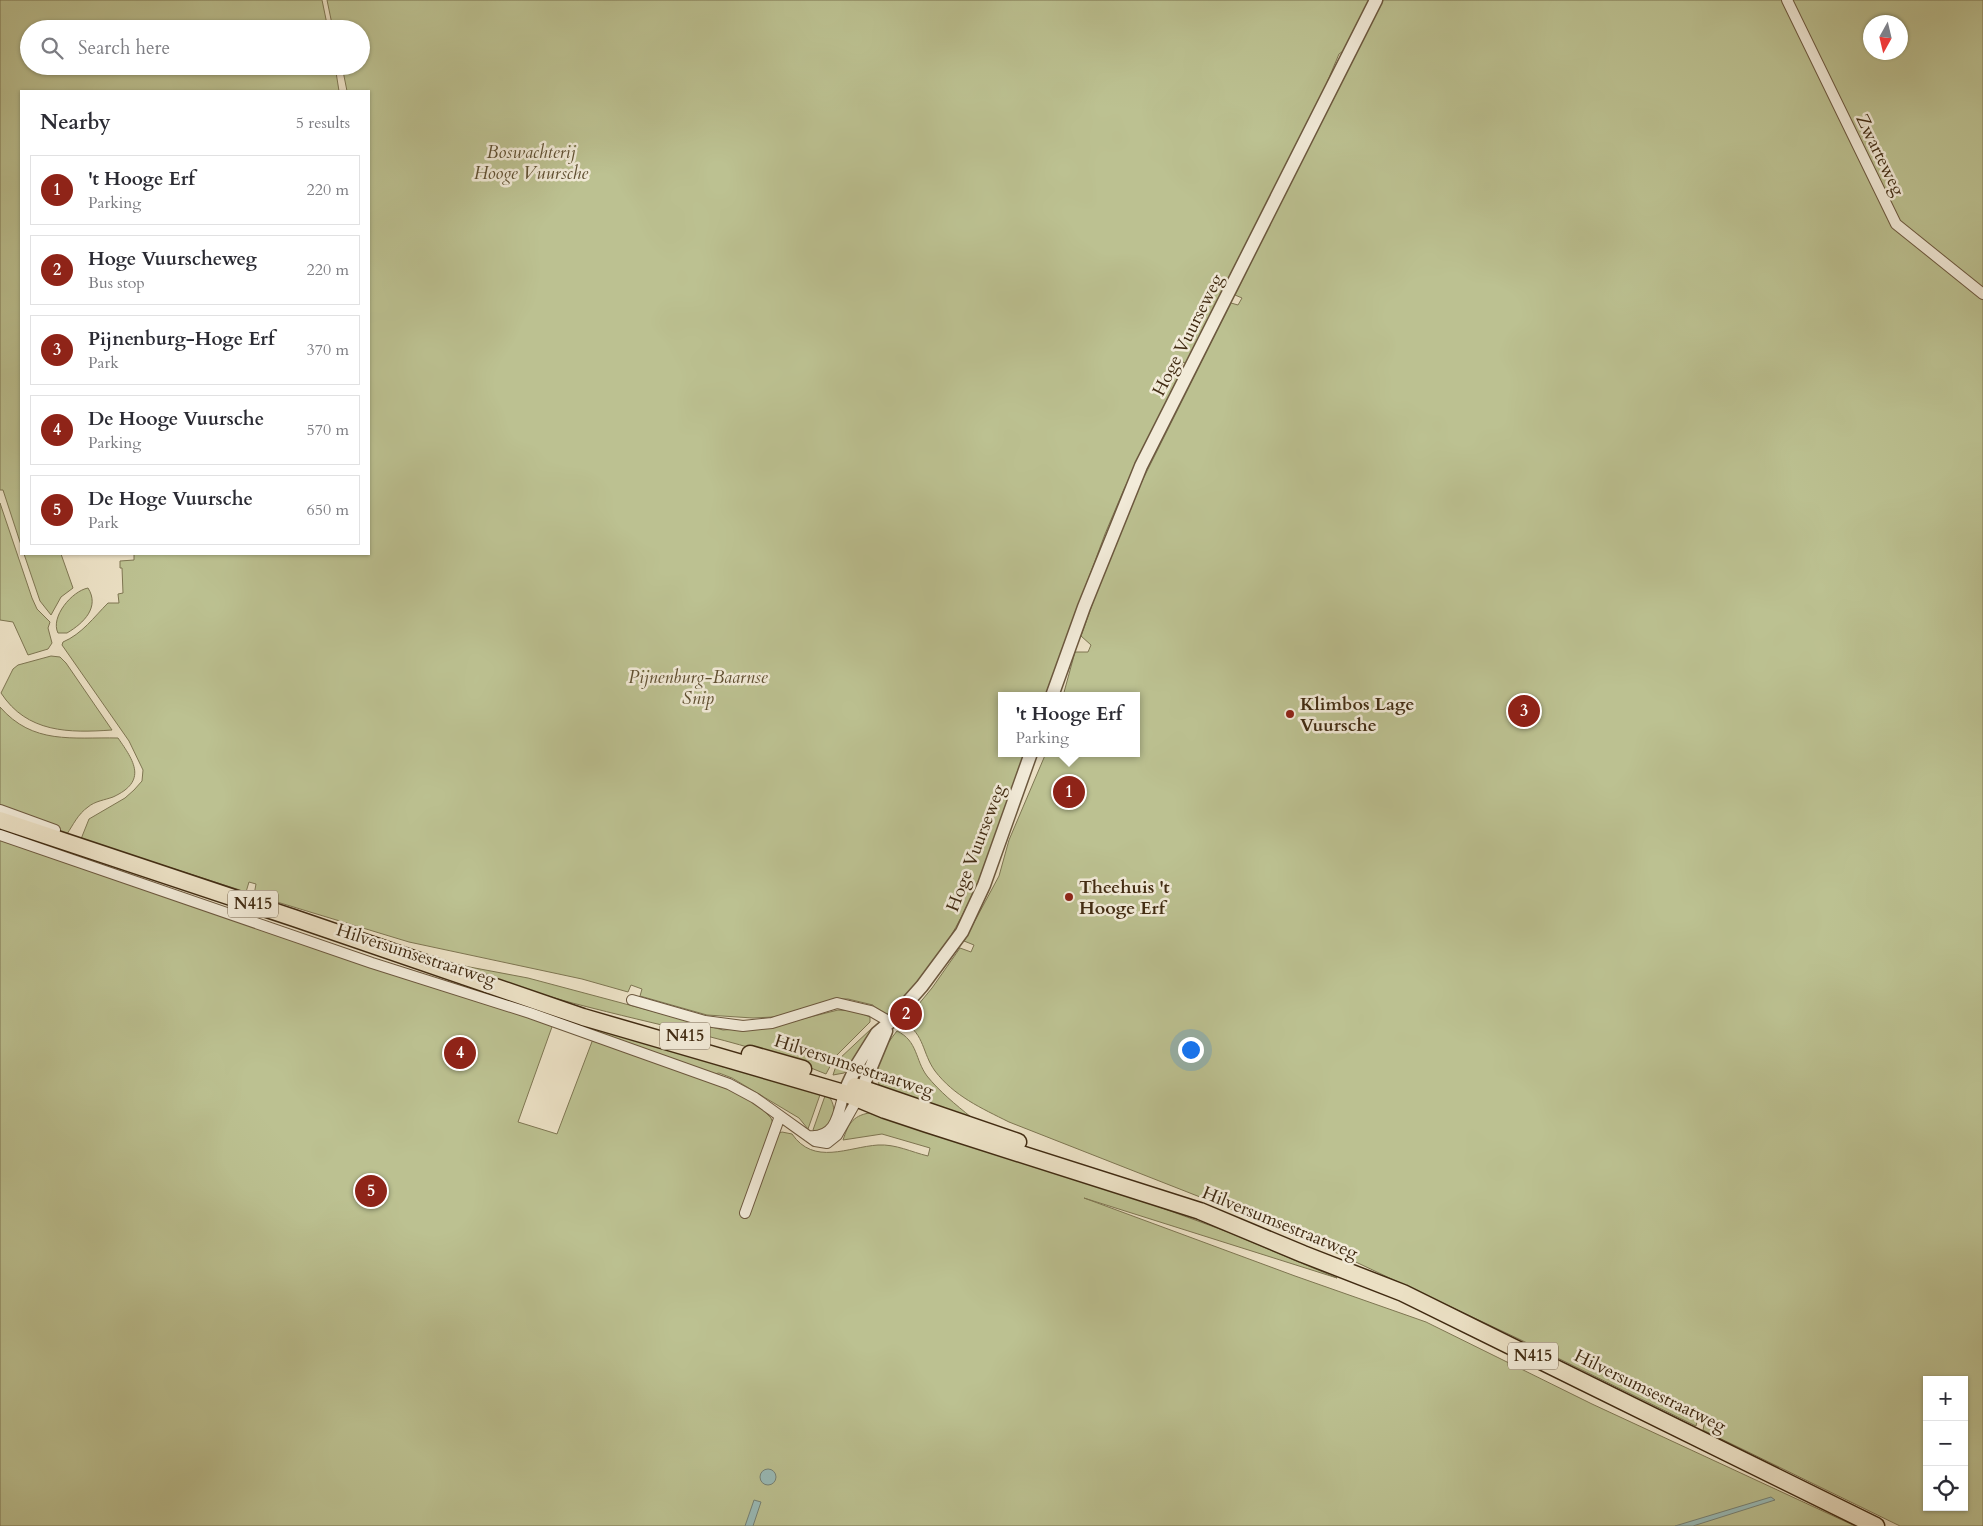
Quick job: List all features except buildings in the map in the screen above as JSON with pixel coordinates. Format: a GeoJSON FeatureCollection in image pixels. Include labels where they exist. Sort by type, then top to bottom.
{"type":"FeatureCollection","features":[{"type":"Feature","properties":{"kind":"main road","name":"Hilversumsestraatweg"},"geometry":{"type":"LineString","coordinates":[[0,820],[506,990],[772,1060],[853,1091],[992,1132],[1183,1205],[1403,1293],[1876,1526]]}},
{"type":"Feature","properties":{"kind":"street","name":"Hoge Vuurseweg"},"geometry":{"type":"LineString","coordinates":[[1053,692],[1108,544],[1141,466],[1376,0]]}},
{"type":"Feature","properties":{"kind":"street","name":"Zwarteweg"},"geometry":{"type":"LineString","coordinates":[[1787,0],[1896,224],[1983,294]]}},
{"type":"Feature","properties":{"kind":"street","name":"Hoge Vuurseweg"},"geometry":{"type":"LineString","coordinates":[[853,1091],[873,1060],[890,1022],[922,986],[951,947],[969,918],[984,885],[1030,757]]}},
{"type":"Feature","properties":{"kind":"street"},"geometry":{"type":"LineString","coordinates":[[0,810],[76,838]]}},
{"type":"Feature","properties":{"kind":"street","name":"Hilversumsestraatweg"},"geometry":{"type":"LineString","coordinates":[[0,835],[372,963],[513,1007],[729,1084],[755,1098],[807,1136],[821,1143],[832,1140],[837,1135],[853,1091]]}},
{"type":"Feature","properties":{"kind":"street","name":"Hilversumsestraatweg"},"geometry":{"type":"LineString","coordinates":[[632,1000],[705,1021],[743,1026],[772,1023],[837,1003],[871,1011],[890,1022]]}},
{"type":"Feature","properties":{"kind":"street","name":"Hilversumsestraatweg"},"geometry":{"type":"LineString","coordinates":[[807,1136],[824,1135],[830,1130],[853,1091]]}},
{"type":"Feature","properties":{"kind":"street"},"geometry":{"type":"LineString","coordinates":[[744,1213],[780,1116]]}},
{"type":"Feature","properties":{"kind":"green space"},"geometry":{"type":"Polygon","coordinates":[[[0,0],[322,0],[326,20],[20,20],[20,75],[336,75],[339,90],[20,90],[20,542],[3,490],[0,490],[0,0]]]}},
{"type":"Feature","properties":{"kind":"green space"},"geometry":{"type":"Polygon","coordinates":[[[327,0],[1372,0],[1346,49],[1339,54],[1312,118],[1187,364],[1183,362],[1180,369],[1183,371],[1124,489],[1105,534],[1046,692],[998,692],[998,757],[1024,757],[989,854],[956,927],[930,968],[886,1017],[874,1009],[873,1005],[848,999],[834,999],[773,1017],[753,1018],[707,1015],[640,996],[642,989],[631,985],[628,992],[582,979],[409,942],[254,895],[256,884],[249,882],[246,892],[81,839],[89,819],[125,798],[142,781],[143,770],[129,741],[62,645],[63,642],[82,630],[108,603],[119,603],[118,594],[123,593],[120,561],[134,560],[134,555],[370,555],[370,90],[347,90],[344,75],[370,75],[370,20],[331,20],[327,0]]]}},
{"type":"Feature","properties":{"kind":"green space"},"geometry":{"type":"Polygon","coordinates":[[[1383,0],[1983,0],[1983,1526],[1900,1526],[1703,1430],[1705,1420],[1698,1417],[1696,1426],[1521,1340],[1307,1239],[1009,1122],[969,1101],[942,1080],[931,1064],[920,1038],[904,1022],[932,988],[960,948],[971,952],[974,945],[964,941],[999,876],[1009,840],[1044,757],[1140,757],[1140,692],[1064,692],[1075,652],[1088,652],[1091,645],[1081,636],[1112,549],[1133,499],[1231,303],[1238,305],[1242,298],[1235,295],[1347,68],[1383,0]]]}},
{"type":"Feature","properties":{"kind":"green space"},"geometry":{"type":"Polygon","coordinates":[[[0,503],[32,598],[37,609],[50,622],[48,628],[52,643],[48,649],[28,655],[13,622],[0,620],[0,503]]]}},
{"type":"Feature","properties":{"kind":"green space"},"geometry":{"type":"Polygon","coordinates":[[[24,555],[61,555],[73,588],[61,597],[51,615],[40,601],[24,555]]]}},
{"type":"Feature","properties":{"kind":"green space"},"geometry":{"type":"Polygon","coordinates":[[[88,588],[92,602],[88,614],[67,633],[58,633],[56,627],[57,620],[64,606],[75,594],[88,588]]]}},
{"type":"Feature","properties":{"kind":"green space"},"geometry":{"type":"Polygon","coordinates":[[[51,656],[60,657],[66,663],[112,730],[80,731],[50,728],[23,716],[11,706],[1,693],[13,669],[18,665],[51,656]]]}},
{"type":"Feature","properties":{"kind":"green space"},"geometry":{"type":"Polygon","coordinates":[[[0,707],[26,728],[40,733],[69,738],[118,738],[129,755],[135,770],[131,784],[124,791],[97,802],[84,810],[67,834],[0,811],[0,707]]]}},
{"type":"Feature","properties":{"kind":"green space"},"geometry":{"type":"Polygon","coordinates":[[[0,838],[553,1024],[518,1122],[557,1134],[593,1039],[696,1075],[741,1095],[759,1106],[771,1118],[777,1134],[782,1132],[792,1134],[801,1144],[811,1150],[832,1152],[885,1145],[928,1156],[930,1148],[882,1134],[843,1140],[851,1122],[858,1116],[869,1113],[1154,1205],[1228,1232],[1337,1278],[1084,1198],[1426,1322],[1592,1404],[1855,1526],[0,1526],[0,838]]]}},
{"type":"Feature","properties":{"kind":"green space"},"geometry":{"type":"Polygon","coordinates":[[[443,962],[528,978],[723,1030],[770,1027],[838,1010],[855,1011],[870,1017],[870,1022],[835,1057],[826,1074],[769,1053],[573,1003],[443,962]]]}},
{"type":"Feature","properties":{"kind":"green space"},"geometry":{"type":"Polygon","coordinates":[[[477,986],[821,1092],[808,1129],[799,1118],[732,1078],[719,1073],[714,1074],[482,992],[477,986]]]}},
{"type":"Feature","properties":{"kind":"green space"},"geometry":{"type":"Polygon","coordinates":[[[876,1028],[844,1073],[833,1075],[838,1060],[871,1029],[876,1028]]]}},
{"type":"Feature","properties":{"kind":"green space"},"geometry":{"type":"Polygon","coordinates":[[[897,1031],[904,1035],[913,1045],[923,1070],[932,1082],[971,1117],[880,1087],[877,1072],[878,1064],[888,1043],[897,1031]]]}},
{"type":"Feature","properties":{"kind":"green space"},"geometry":{"type":"Polygon","coordinates":[[[826,1093],[833,1104],[833,1116],[827,1126],[816,1132],[813,1130],[826,1093]]]}},
{"type":"Feature","properties":{"kind":"water"},"geometry":{"type":"Polygon","coordinates":[[[765,1469],[771,1469],[776,1474],[774,1483],[765,1485],[760,1480],[760,1474],[765,1469]]]}},
{"type":"Feature","properties":{"kind":"water"},"geometry":{"type":"Polygon","coordinates":[[[1771,1497],[1775,1500],[1693,1526],[1675,1526],[1771,1497]]]}},
{"type":"Feature","properties":{"kind":"water"},"geometry":{"type":"Polygon","coordinates":[[[754,1500],[761,1502],[753,1526],[745,1526],[754,1500]]]}},
{"type":"Feature","properties":{"kind":"place","name":"Pijnenburg-Hoge Erf"},"geometry":{"type":"Point","coordinates":[1524,711]}},
{"type":"Feature","properties":{"kind":"place","name":"Klimbos Lage Vuursche"},"geometry":{"type":"Point","coordinates":[1290,714]}},
{"type":"Feature","properties":{"kind":"place","name":"'t Hooge Erf"},"geometry":{"type":"Point","coordinates":[1069,792]}},
{"type":"Feature","properties":{"kind":"place","name":"Theehuis 't Hooge Erf"},"geometry":{"type":"Point","coordinates":[1069,897]}},
{"type":"Feature","properties":{"kind":"place","name":"Hoge Vuurscheweg"},"geometry":{"type":"Point","coordinates":[906,1014]}},
{"type":"Feature","properties":{"kind":"place","name":"De Hooge Vuursche"},"geometry":{"type":"Point","coordinates":[460,1053]}},
{"type":"Feature","properties":{"kind":"place","name":"De Hoge Vuursche"},"geometry":{"type":"Point","coordinates":[371,1191]}},
{"type":"Feature","properties":{"kind":"park label","name":"Boswachterij Hooge Vuursche"},"geometry":{"type":"Point","coordinates":[531,162]}},
{"type":"Feature","properties":{"kind":"park label","name":"Pijnenburg-Baarnse Snip"},"geometry":{"type":"Point","coordinates":[698,688]}}]}
